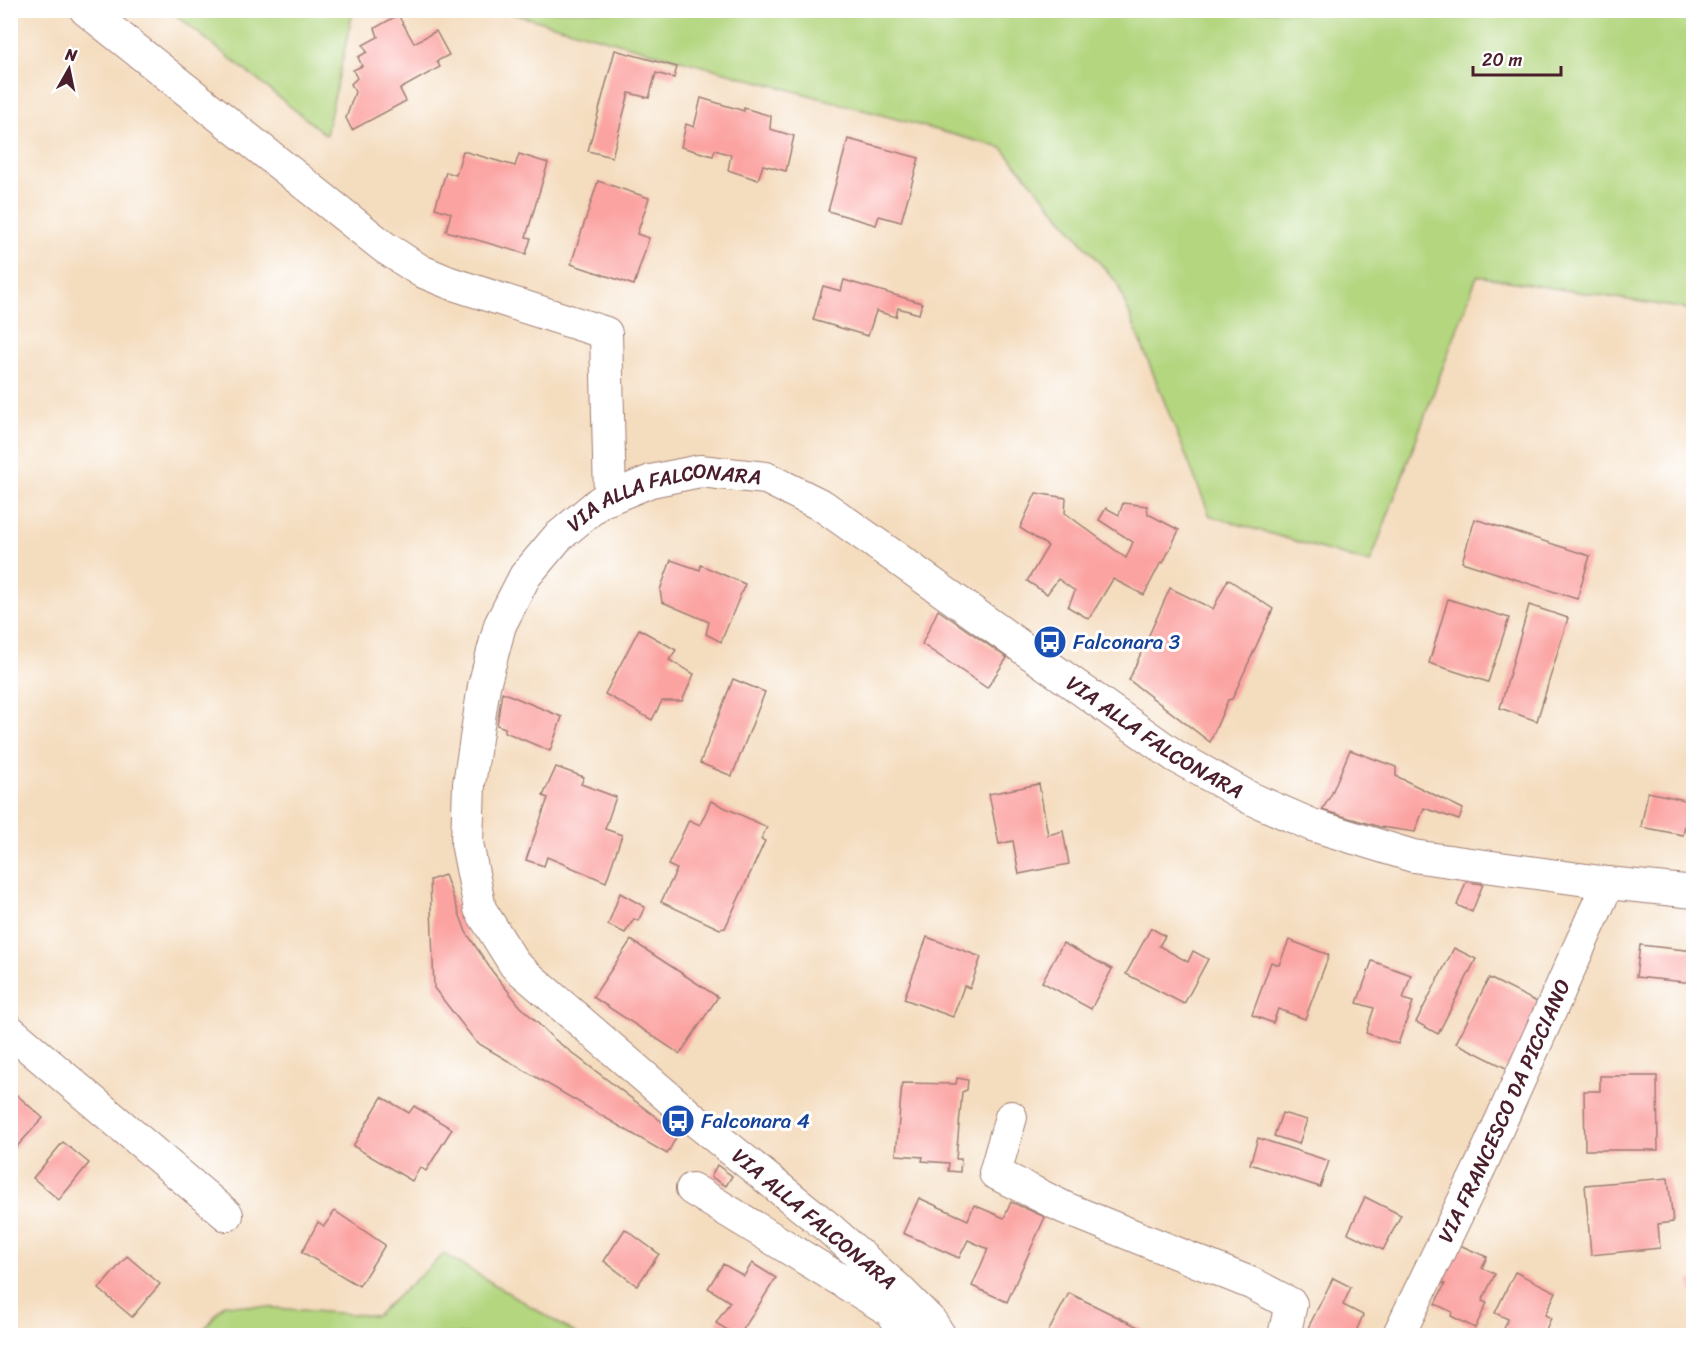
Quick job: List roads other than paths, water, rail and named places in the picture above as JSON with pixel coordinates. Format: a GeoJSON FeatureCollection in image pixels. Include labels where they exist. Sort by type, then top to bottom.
{"type":"FeatureCollection","features":[{"type":"Feature","properties":{"kind":"street"},"geometry":{"type":"LineString","coordinates":[[86,10],[384,247],[421,271],[450,283],[606,333],[609,498]]}},
{"type":"Feature","properties":{"kind":"street","name":"VIA ALLA FALCONARA"},"geometry":{"type":"LineString","coordinates":[[940,1335],[931,1322],[898,1289],[838,1236],[697,1122],[515,965],[480,909],[467,843],[469,784],[484,686],[500,625],[525,576],[557,538],[600,502],[651,481],[700,471],[766,478],[824,506],[1175,756],[1250,798],[1312,825],[1413,855],[1608,883],[1694,892]]}},
{"type":"Feature","properties":{"kind":"street","name":"VIA FRANCESCO DA PICCIANO"},"geometry":{"type":"LineString","coordinates":[[1398,1335],[1481,1165],[1608,883]]}},
{"type":"Feature","properties":{"kind":"street"},"geometry":{"type":"LineString","coordinates":[[10,1031],[227,1215]]}},
{"type":"Feature","properties":{"kind":"street"},"geometry":{"type":"LineString","coordinates":[[1011,1118],[995,1173],[1065,1208],[1252,1284],[1291,1304],[1284,1335]]}},
{"type":"Feature","properties":{"kind":"street"},"geometry":{"type":"LineString","coordinates":[[692,1189],[891,1311],[908,1335]]}},
{"type":"Feature","properties":{"kind":"place","name":"Falconara 3"},"geometry":{"type":"Point","coordinates":[1050,642]}},
{"type":"Feature","properties":{"kind":"place","name":"Falconara 4"},"geometry":{"type":"Point","coordinates":[678,1121]}}]}
